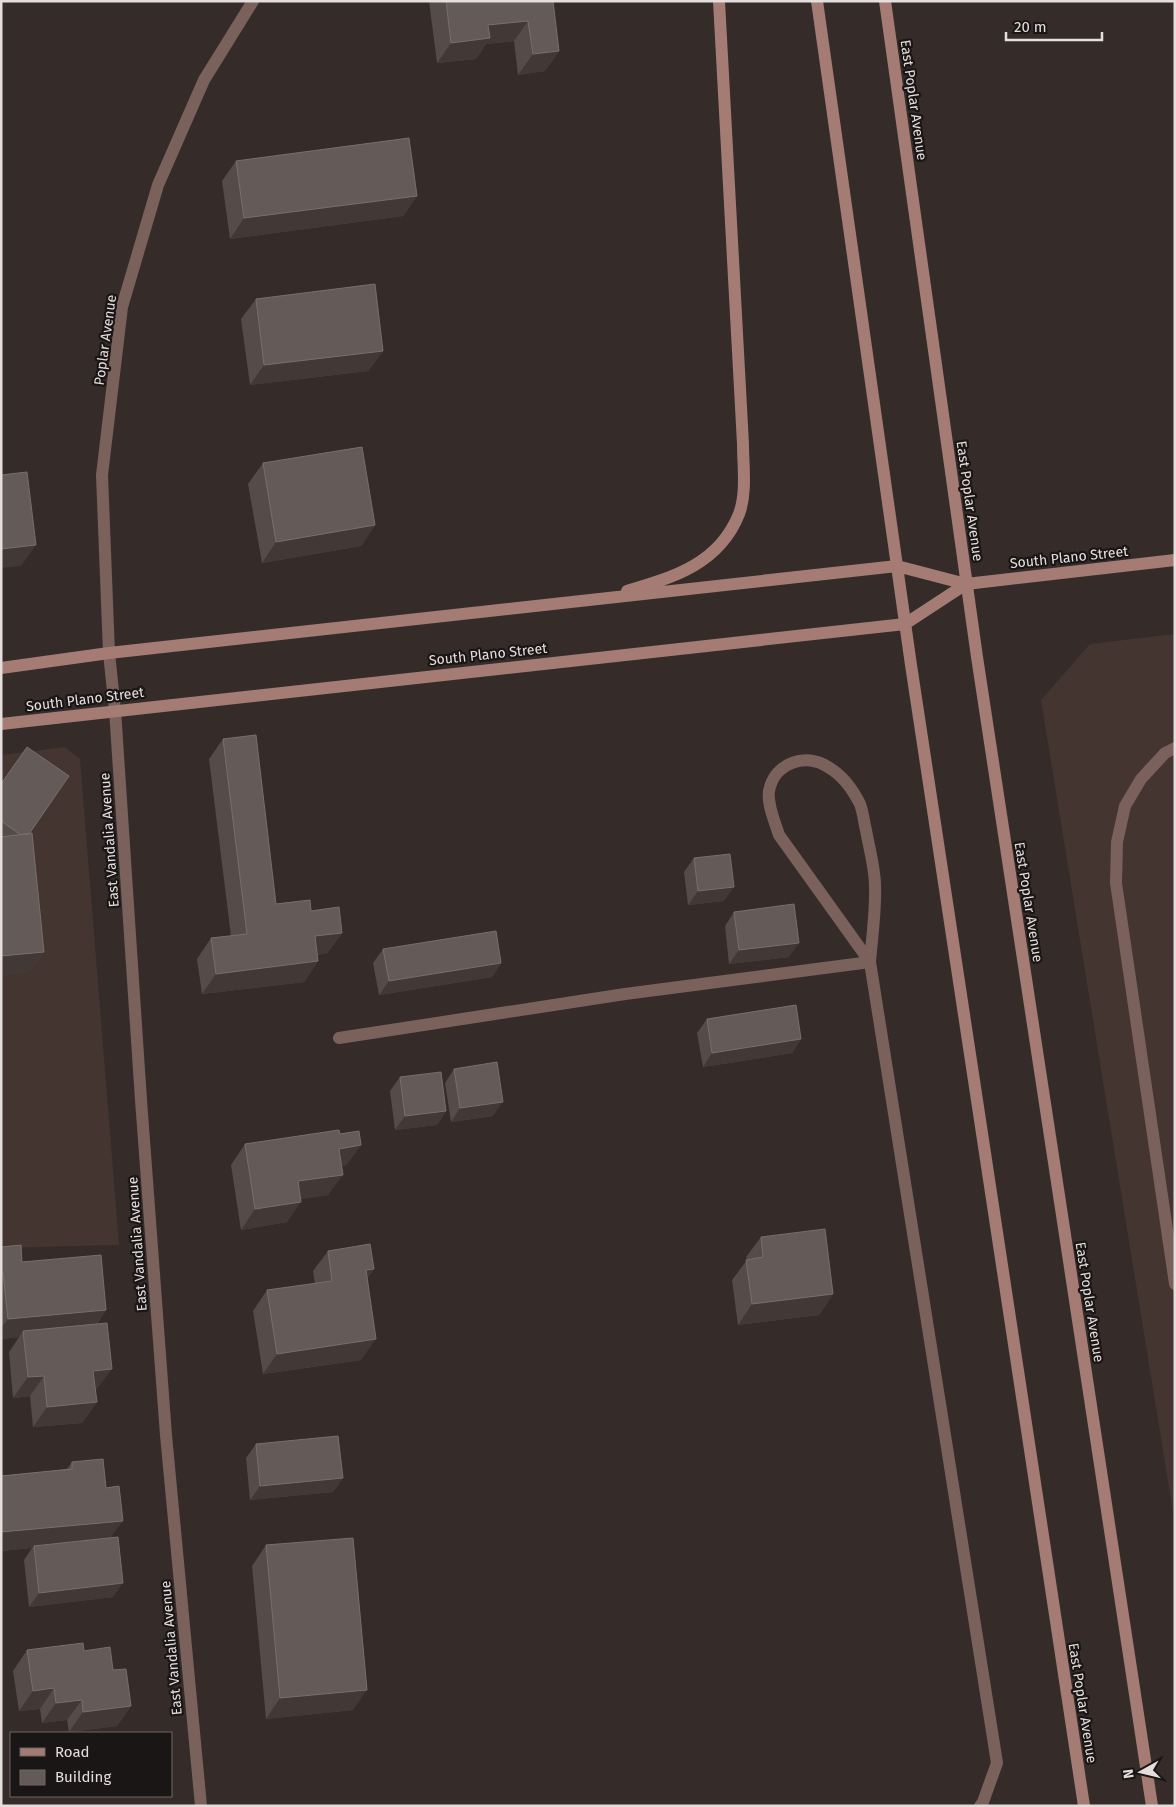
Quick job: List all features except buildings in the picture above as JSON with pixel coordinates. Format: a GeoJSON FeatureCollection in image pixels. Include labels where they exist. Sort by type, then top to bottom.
{"type":"FeatureCollection","features":[{"type":"Feature","properties":{"kind":"main road"},"geometry":{"type":"LineString","coordinates":[[596,600],[683,573],[714,553],[726,537],[739,513],[743,493],[743,444],[719,1]]}},
{"type":"Feature","properties":{"kind":"main road","name":"East Poplar Avenue"},"geometry":{"type":"LineString","coordinates":[[817,1],[905,624],[1084,1806]]}},
{"type":"Feature","properties":{"kind":"main road","name":"East Poplar Avenue"},"geometry":{"type":"LineString","coordinates":[[884,1],[966,584],[1152,1806]]}},
{"type":"Feature","properties":{"kind":"main road","name":"South Plano Street"},"geometry":{"type":"LineString","coordinates":[[1,668],[108,654],[897,566],[966,584],[1175,560]]}},
{"type":"Feature","properties":{"kind":"main road","name":"South Plano Street"},"geometry":{"type":"LineString","coordinates":[[1,724],[905,624],[966,584]]}},
{"type":"Feature","properties":{"kind":"street","name":"Poplar Avenue"},"geometry":{"type":"LineString","coordinates":[[112,679],[108,654],[102,475],[122,307],[158,185],[204,80],[253,1]]}},
{"type":"Feature","properties":{"kind":"street","name":"East Vandalia Avenue"},"geometry":{"type":"LineString","coordinates":[[112,679],[166,1435],[201,1806]]}},
{"type":"Feature","properties":{"kind":"street"},"geometry":{"type":"LineString","coordinates":[[1175,748],[1165,754],[1141,779],[1125,806],[1117,842],[1116,883],[1175,1284]]}},
{"type":"Feature","properties":{"kind":"street"},"geometry":{"type":"LineString","coordinates":[[870,962],[779,835],[772,813],[769,792],[774,777],[783,767],[794,761],[806,760],[827,766],[838,774],[850,788],[861,806],[875,886],[870,962],[998,1763],[984,1802],[980,1806]]}},
{"type":"Feature","properties":{"kind":"street"},"geometry":{"type":"LineString","coordinates":[[339,1038],[626,994],[870,962]]}},
{"type":"Feature","properties":{"kind":"shaded area"},"geometry":{"type":"Polygon","coordinates":[[[1175,634],[1175,1524],[1041,700],[1090,644],[1175,634]]]}},
{"type":"Feature","properties":{"kind":"shaded area"},"geometry":{"type":"Polygon","coordinates":[[[65,747],[80,759],[119,1245],[1,1248],[1,755],[65,747]]]}}]}
